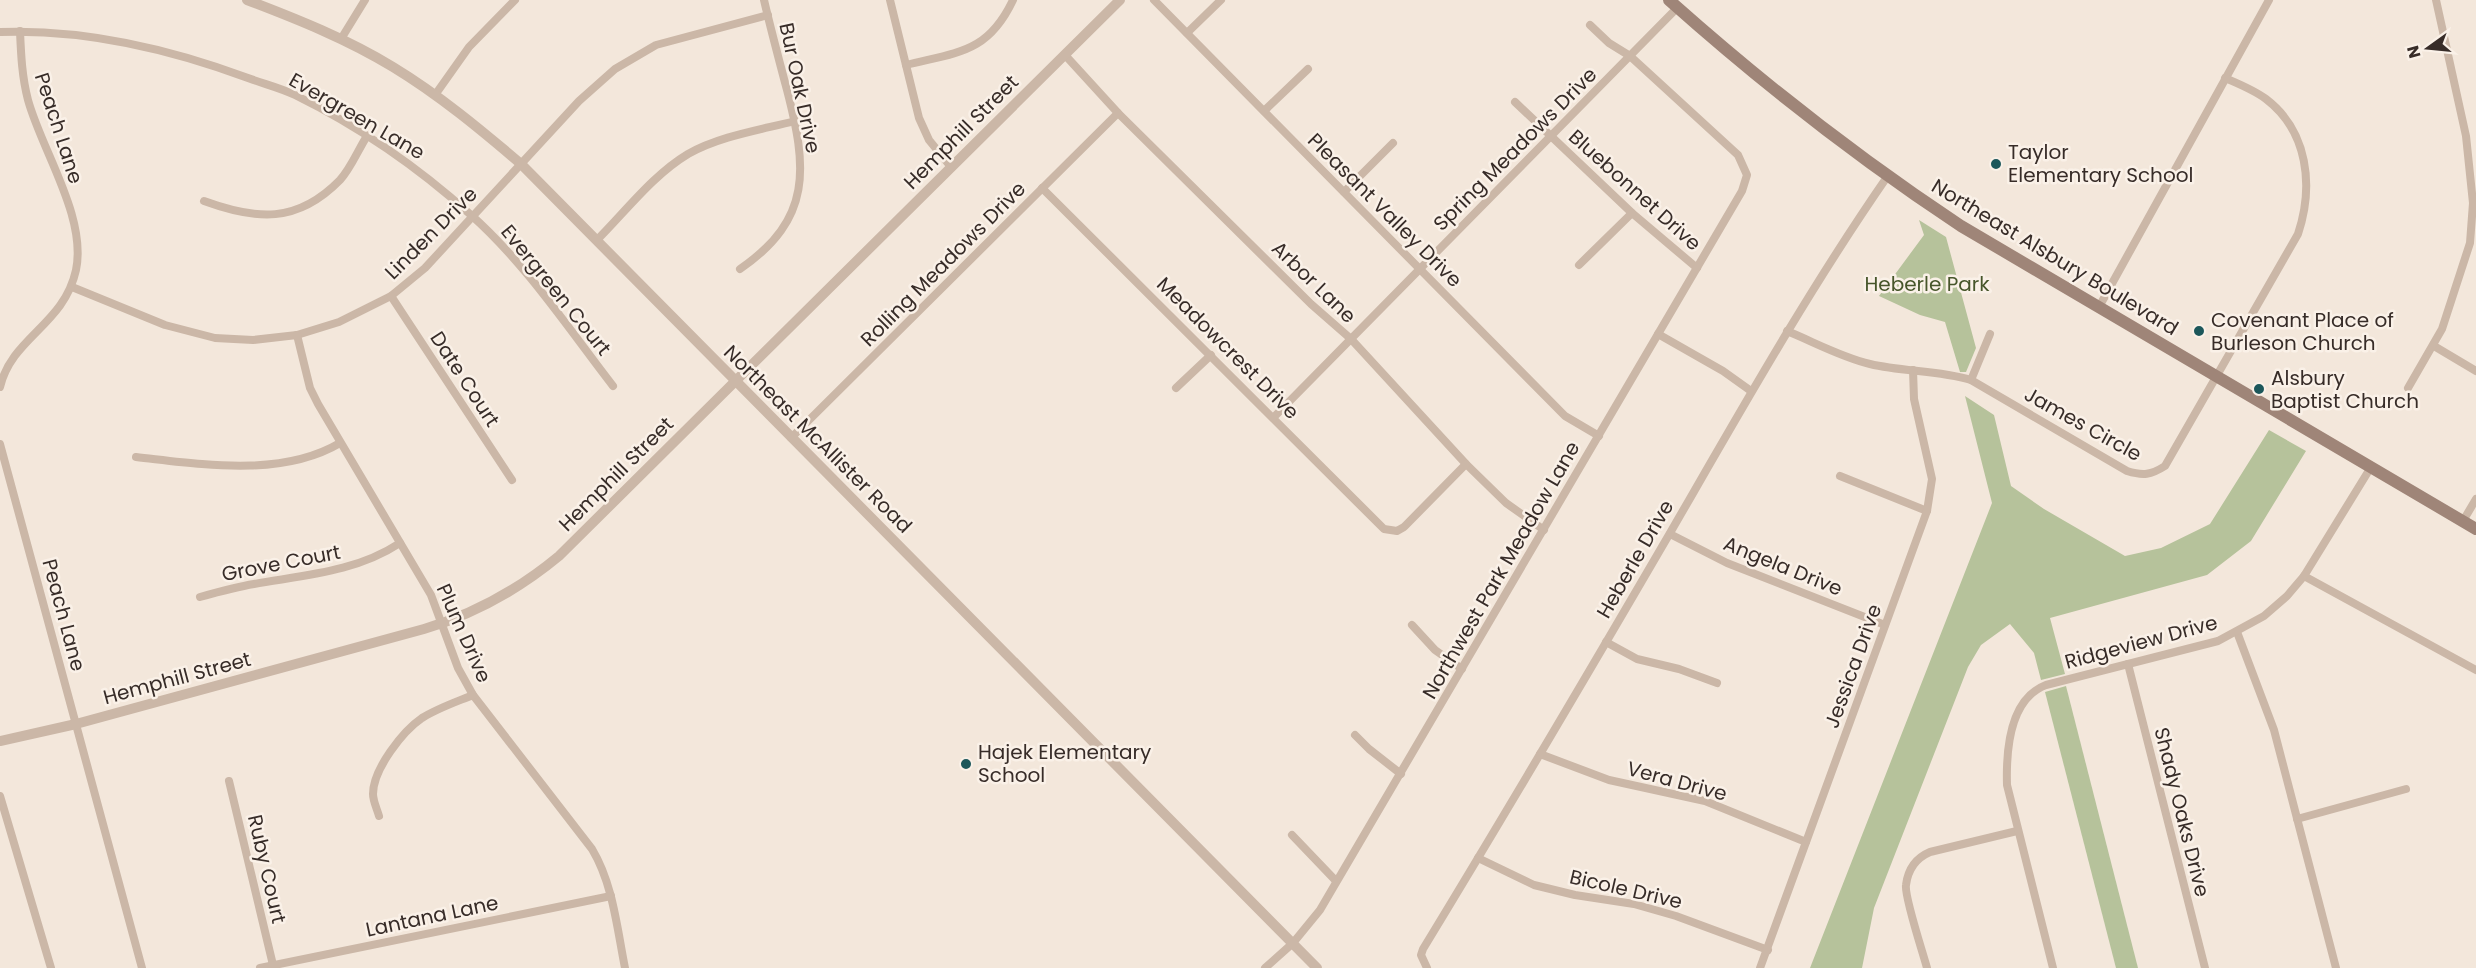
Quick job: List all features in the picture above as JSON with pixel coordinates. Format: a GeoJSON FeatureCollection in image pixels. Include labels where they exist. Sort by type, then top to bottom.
{"type":"FeatureCollection","features":[{"type":"Feature","properties":{"kind":"main road","name":"Northeast Alsbury Boulevard"},"geometry":{"type":"LineString","coordinates":[[1673,4],[1800,110],[1887,177],[1961,226],[2476,529]]}},
{"type":"Feature","properties":{"kind":"street","name":"Northeast McAllister Road"},"geometry":{"type":"LineString","coordinates":[[247,0],[292,16],[392,66],[435,95],[520,164],[1317,968]]}},
{"type":"Feature","properties":{"kind":"street"},"geometry":{"type":"LineString","coordinates":[[341,39],[365,0]]}},
{"type":"Feature","properties":{"kind":"street"},"geometry":{"type":"LineString","coordinates":[[435,95],[469,47],[515,0]]}},
{"type":"Feature","properties":{"kind":"street","name":"Bur Oak Drive"},"geometry":{"type":"LineString","coordinates":[[740,269],[761,254],[781,232],[800,185],[801,154],[795,121],[764,0]]}},
{"type":"Feature","properties":{"kind":"street"},"geometry":{"type":"LineString","coordinates":[[890,0],[919,118],[929,140],[951,167]]}},
{"type":"Feature","properties":{"kind":"street"},"geometry":{"type":"LineString","coordinates":[[906,65],[968,49],[984,41],[997,29],[1013,0]]}},
{"type":"Feature","properties":{"kind":"street","name":"Hemphill Street"},"geometry":{"type":"LineString","coordinates":[[0,741],[76,724],[441,624],[496,601],[541,571],[1120,0]]}},
{"type":"Feature","properties":{"kind":"street","name":"Pleasant Valley Drive"},"geometry":{"type":"LineString","coordinates":[[1154,0],[1565,416],[1599,436]]}},
{"type":"Feature","properties":{"kind":"street"},"geometry":{"type":"LineString","coordinates":[[1187,33],[1221,0]]}},
{"type":"Feature","properties":{"kind":"street"},"geometry":{"type":"LineString","coordinates":[[2099,307],[2269,0]]}},
{"type":"Feature","properties":{"kind":"street"},"geometry":{"type":"LineString","coordinates":[[2408,388],[2442,329],[2470,243],[2473,203],[2466,136],[2436,0]]}},
{"type":"Feature","properties":{"kind":"street","name":"Spring Meadows Drive"},"geometry":{"type":"LineString","coordinates":[[1274,417],[1630,56],[1673,4]]}},
{"type":"Feature","properties":{"kind":"street","name":"Linden Drive"},"geometry":{"type":"LineString","coordinates":[[72,288],[165,325],[215,338],[252,340],[297,335],[339,322],[391,296],[425,268],[579,101],[615,69],[656,45],[696,32],[768,15]]}},
{"type":"Feature","properties":{"kind":"street"},"geometry":{"type":"LineString","coordinates":[[1590,25],[1609,43],[1630,56]]}},
{"type":"Feature","properties":{"kind":"street","name":"Evergreen Lane"},"geometry":{"type":"LineString","coordinates":[[0,32],[20,31],[100,38],[203,62],[294,95],[367,136],[420,172],[473,216]]}},
{"type":"Feature","properties":{"kind":"street","name":"Peach Lane"},"geometry":{"type":"LineString","coordinates":[[0,387],[14,356],[51,320],[72,288],[79,251],[77,233],[28,101],[22,69],[20,31]]}},
{"type":"Feature","properties":{"kind":"street","name":"Arbor Lane"},"geometry":{"type":"LineString","coordinates":[[1065,55],[1118,113],[1311,304],[1351,339],[1466,464],[1506,503],[1544,530]]}},
{"type":"Feature","properties":{"kind":"street","name":"Northwest Park Meadow Lane"},"geometry":{"type":"LineString","coordinates":[[1265,968],[1293,943],[1320,910],[1742,191],[1747,175],[1738,155],[1630,56]]}},
{"type":"Feature","properties":{"kind":"street"},"geometry":{"type":"LineString","coordinates":[[1264,111],[1308,69]]}},
{"type":"Feature","properties":{"kind":"street","name":"James Circle"},"geometry":{"type":"LineString","coordinates":[[1787,331],[1870,364],[1949,373],[1971,380],[2127,471],[2144,475],[2164,466],[2298,234],[2304,216],[2307,186],[2305,161],[2287,118],[2266,99],[2225,78]]}},
{"type":"Feature","properties":{"kind":"street","name":"Bluebonnet Drive"},"geometry":{"type":"LineString","coordinates":[[1515,102],[1632,213],[1697,268]]}},
{"type":"Feature","properties":{"kind":"street","name":"Rolling Meadows Drive"},"geometry":{"type":"LineString","coordinates":[[791,438],[1118,113]]}},
{"type":"Feature","properties":{"kind":"street"},"geometry":{"type":"LineString","coordinates":[[597,240],[660,174],[689,154],[718,141],[795,121]]}},
{"type":"Feature","properties":{"kind":"street"},"geometry":{"type":"LineString","coordinates":[[204,201],[232,211],[261,216],[293,212],[341,179],[367,136]]}},
{"type":"Feature","properties":{"kind":"street"},"geometry":{"type":"LineString","coordinates":[[1344,192],[1393,143]]}},
{"type":"Feature","properties":{"kind":"street","name":"Heberle Drive"},"geometry":{"type":"LineString","coordinates":[[1425,964],[1421,955],[1423,949],[1670,534],[1787,331],[1841,243],[1887,177]]}},
{"type":"Feature","properties":{"kind":"street","name":"Meadowcrest Drive"},"geometry":{"type":"LineString","coordinates":[[1042,188],[1384,529],[1397,531],[1404,527],[1466,464]]}},
{"type":"Feature","properties":{"kind":"street"},"geometry":{"type":"LineString","coordinates":[[1579,265],[1632,213]]}},
{"type":"Feature","properties":{"kind":"street","name":"Evergreen Court"},"geometry":{"type":"LineString","coordinates":[[473,216],[521,267],[613,386]]}},
{"type":"Feature","properties":{"kind":"street","name":"Date Court"},"geometry":{"type":"LineString","coordinates":[[391,296],[512,480]]}},
{"type":"Feature","properties":{"kind":"street"},"geometry":{"type":"LineString","coordinates":[[1658,334],[1723,371],[1751,391]]}},
{"type":"Feature","properties":{"kind":"street"},"geometry":{"type":"LineString","coordinates":[[1971,380],[1990,334]]}},
{"type":"Feature","properties":{"kind":"street","name":"Plum Drive"},"geometry":{"type":"LineString","coordinates":[[297,335],[310,388],[340,443],[431,595],[458,668],[473,695],[600,862],[610,896],[625,968]]}},
{"type":"Feature","properties":{"kind":"street"},"geometry":{"type":"LineString","coordinates":[[2434,346],[2476,371]]}},
{"type":"Feature","properties":{"kind":"street"},"geometry":{"type":"LineString","coordinates":[[1176,388],[1211,355]]}},
{"type":"Feature","properties":{"kind":"street","name":"Jessica Drive"},"geometry":{"type":"LineString","coordinates":[[1760,968],[1928,511],[1932,479],[1914,399],[1913,370]]}},
{"type":"Feature","properties":{"kind":"street"},"geometry":{"type":"LineString","coordinates":[[135,457],[215,466],[240,466],[303,458],[319,454],[340,443]]}},
{"type":"Feature","properties":{"kind":"street","name":"Peach Lane"},"geometry":{"type":"LineString","coordinates":[[0,444],[142,968]]}},
{"type":"Feature","properties":{"kind":"street","name":"Ridgeview Drive"},"geometry":{"type":"LineString","coordinates":[[2053,968],[2007,785],[2006,763],[2016,715],[2027,697],[2036,689],[2218,641],[2264,616],[2287,596],[2304,576],[2371,467]]}},
{"type":"Feature","properties":{"kind":"street"},"geometry":{"type":"LineString","coordinates":[[1840,476],[1928,511]]}},
{"type":"Feature","properties":{"kind":"street"},"geometry":{"type":"LineString","coordinates":[[2463,521],[2476,499]]}},
{"type":"Feature","properties":{"kind":"street","name":"Angela Drive"},"geometry":{"type":"LineString","coordinates":[[1670,534],[1727,563],[1886,625]]}},
{"type":"Feature","properties":{"kind":"street","name":"Grove Court"},"geometry":{"type":"LineString","coordinates":[[200,597],[251,584],[327,573],[386,552],[400,543]]}},
{"type":"Feature","properties":{"kind":"street"},"geometry":{"type":"LineString","coordinates":[[2304,576],[2476,670]]}},
{"type":"Feature","properties":{"kind":"street"},"geometry":{"type":"LineString","coordinates":[[1412,625],[1435,650],[1462,669]]}},
{"type":"Feature","properties":{"kind":"street"},"geometry":{"type":"LineString","coordinates":[[2236,632],[2274,730],[2336,968]]}},
{"type":"Feature","properties":{"kind":"street"},"geometry":{"type":"LineString","coordinates":[[1606,642],[1636,659],[1679,669],[1717,683]]}},
{"type":"Feature","properties":{"kind":"street","name":"Shady Oaks Drive"},"geometry":{"type":"LineString","coordinates":[[2128,664],[2205,968]]}},
{"type":"Feature","properties":{"kind":"street"},"geometry":{"type":"LineString","coordinates":[[379,816],[374,802],[374,787],[385,760],[394,747],[408,729],[423,718],[473,695]]}},
{"type":"Feature","properties":{"kind":"street"},"geometry":{"type":"LineString","coordinates":[[1355,735],[1401,774]]}},
{"type":"Feature","properties":{"kind":"street","name":"Vera Drive"},"geometry":{"type":"LineString","coordinates":[[1540,754],[1610,780],[1705,801],[1806,842]]}},
{"type":"Feature","properties":{"kind":"street","name":"Ruby Court"},"geometry":{"type":"LineString","coordinates":[[229,781],[273,965]]}},
{"type":"Feature","properties":{"kind":"street"},"geometry":{"type":"LineString","coordinates":[[2297,819],[2406,789]]}},
{"type":"Feature","properties":{"kind":"street"},"geometry":{"type":"LineString","coordinates":[[0,796],[51,968]]}},
{"type":"Feature","properties":{"kind":"street"},"geometry":{"type":"LineString","coordinates":[[1926,968],[1905,887],[1909,873],[1920,856],[2017,831]]}},
{"type":"Feature","properties":{"kind":"street"},"geometry":{"type":"LineString","coordinates":[[1292,835],[1336,880]]}},
{"type":"Feature","properties":{"kind":"street","name":"Bicole Drive"},"geometry":{"type":"LineString","coordinates":[[1478,858],[1534,885],[1575,895],[1634,904],[1676,916],[1768,950]]}},
{"type":"Feature","properties":{"kind":"street","name":"Lantana Lane"},"geometry":{"type":"LineString","coordinates":[[260,968],[610,896]]}},
{"type":"Feature","properties":{"kind":"green space","name":"Heberle Park"},"geometry":{"type":"Polygon","coordinates":[[[1919,220],[1946,237],[1976,348],[1966,372],[1960,372],[1945,322],[1920,315],[1879,296],[1924,235],[1919,220]]]}},
{"type":"Feature","properties":{"kind":"green space"},"geometry":{"type":"Polygon","coordinates":[[[1965,396],[1994,415],[2011,486],[2044,509],[2125,556],[2161,548],[2210,524],[2269,430],[2306,451],[2251,541],[2207,575],[2050,618],[2065,674],[2041,680],[2034,653],[2010,624],[1981,645],[1968,667],[1874,908],[1862,968],[1810,968],[1992,503],[1965,396]]]}},
{"type":"Feature","properties":{"kind":"green space"},"geometry":{"type":"Polygon","coordinates":[[[2066,686],[2138,968],[2116,968],[2045,692],[2066,686]]]}},
{"type":"Feature","properties":{"kind":"place","name":"Taylor Elementary School"},"geometry":{"type":"Point","coordinates":[1996,164]}},
{"type":"Feature","properties":{"kind":"place","name":"Covenant Place of Burleson Church"},"geometry":{"type":"Point","coordinates":[2199,331]}},
{"type":"Feature","properties":{"kind":"place","name":"Alsbury Baptist Church"},"geometry":{"type":"Point","coordinates":[2259,389]}},
{"type":"Feature","properties":{"kind":"place","name":"Hajek Elementary School"},"geometry":{"type":"Point","coordinates":[966,764]}}]}
